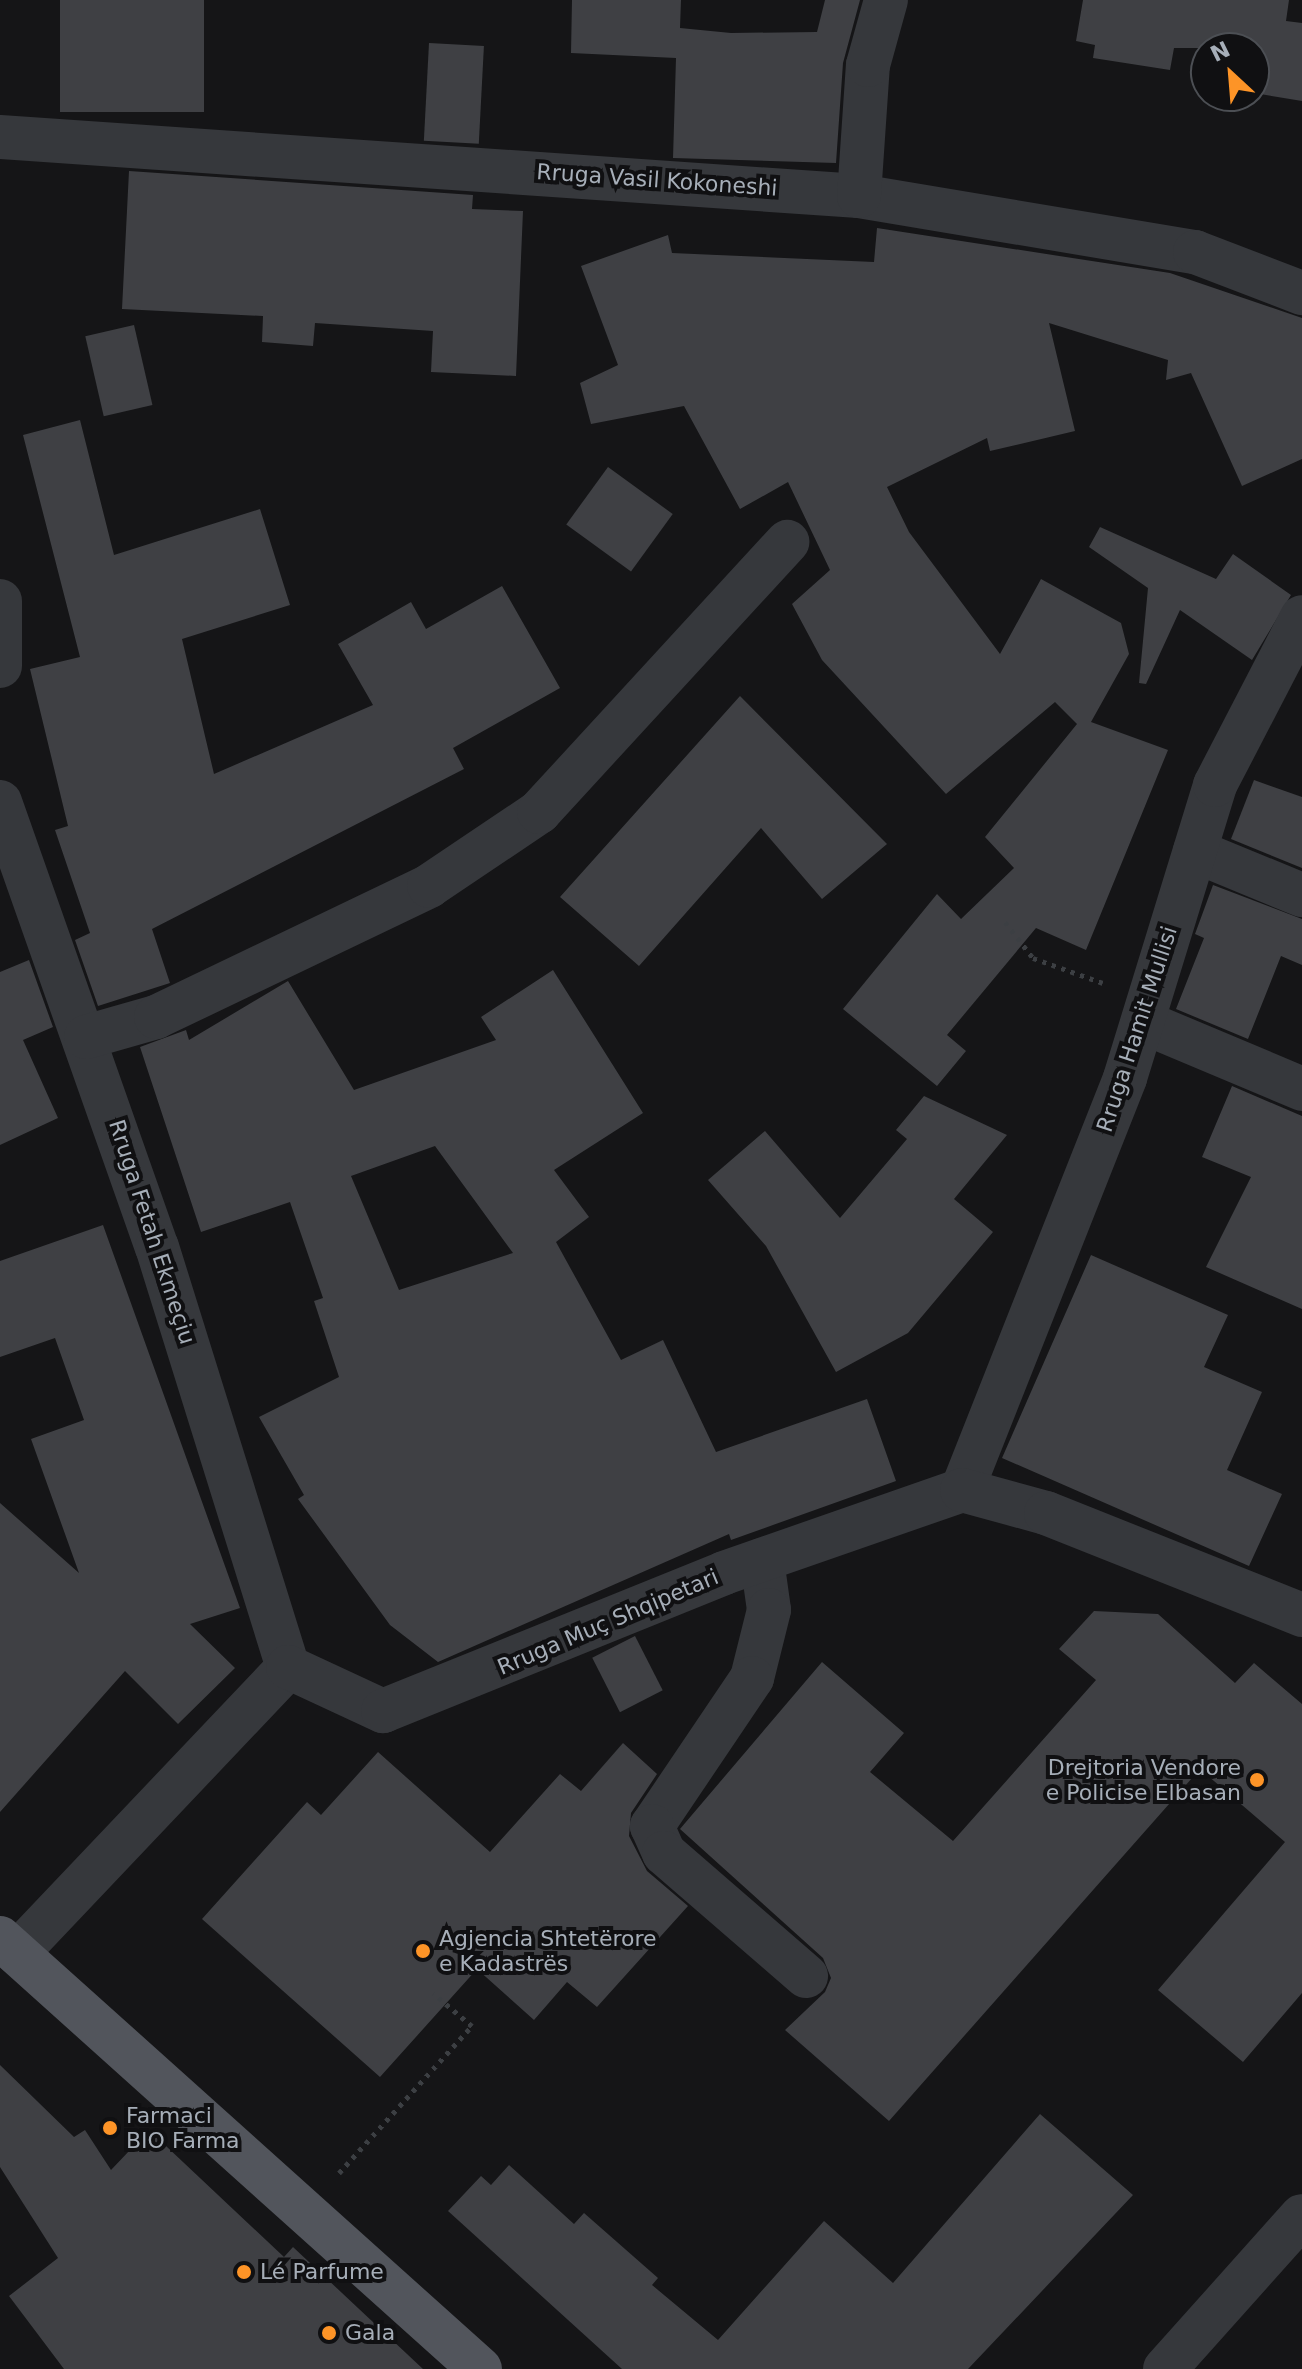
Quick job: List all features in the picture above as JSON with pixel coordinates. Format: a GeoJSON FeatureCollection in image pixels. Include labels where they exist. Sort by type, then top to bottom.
{"type":"FeatureCollection","features":[{"type":"Feature","properties":{"kind":"main road"},"geometry":{"type":"LineString","coordinates":[[8,1946],[480,2369]]}},
{"type":"Feature","properties":{"kind":"street"},"geometry":{"type":"LineString","coordinates":[[859,196],[868,65],[886,0]]}},
{"type":"Feature","properties":{"kind":"street","name":"Rruga Vasil Kokoneshi"},"geometry":{"type":"LineString","coordinates":[[0,137],[859,196],[1195,252],[1302,293]]}},
{"type":"Feature","properties":{"kind":"street"},"geometry":{"type":"LineString","coordinates":[[86,1037],[156,1017],[429,886],[539,812],[787,542]]}},
{"type":"Feature","properties":{"kind":"street"},"geometry":{"type":"LineString","coordinates":[[0,601],[0,666]]}},
{"type":"Feature","properties":{"kind":"street","name":"Rruga Hamit Mullisi"},"geometry":{"type":"LineString","coordinates":[[962,1490],[1146,1011],[1195,851],[1243,720],[1302,617]]}},
{"type":"Feature","properties":{"kind":"street","name":"Rruga Fetah Ekmeçiu"},"geometry":{"type":"LineString","coordinates":[[0,802],[86,1037],[288,1667]]}},
{"type":"Feature","properties":{"kind":"street"},"geometry":{"type":"LineString","coordinates":[[1195,851],[1302,895]]}},
{"type":"Feature","properties":{"kind":"street"},"geometry":{"type":"LineString","coordinates":[[1146,1011],[1302,1089]]}},
{"type":"Feature","properties":{"kind":"street"},"geometry":{"type":"LineString","coordinates":[[962,1490],[1046,1513],[1302,1615]]}},
{"type":"Feature","properties":{"kind":"street","name":"Rruga Muç Shqipetari"},"geometry":{"type":"LineString","coordinates":[[288,1667],[383,1711],[762,1560],[962,1490]]}},
{"type":"Feature","properties":{"kind":"street"},"geometry":{"type":"LineString","coordinates":[[762,1560],[769,1610],[752,1678],[652,1826],[664,1853],[806,1976]]}},
{"type":"Feature","properties":{"kind":"street"},"geometry":{"type":"LineString","coordinates":[[8,1946],[288,1667]]}},
{"type":"Feature","properties":{"kind":"street"},"geometry":{"type":"LineString","coordinates":[[1165,2369],[1302,2216]]}},
{"type":"Feature","properties":{"kind":"path"},"geometry":{"type":"LineString","coordinates":[[1005,922],[1033,958],[1146,1011]]}},
{"type":"Feature","properties":{"kind":"path"},"geometry":{"type":"LineString","coordinates":[[328,2185],[472,2026],[433,1993]]}},
{"type":"Feature","properties":{"kind":"building"},"geometry":{"type":"Polygon","coordinates":[[[60,0],[204,0],[204,112],[60,112],[60,0]]]}},
{"type":"Feature","properties":{"kind":"building"},"geometry":{"type":"Polygon","coordinates":[[[572,0],[681,0],[680,28],[731,33],[817,32],[825,0],[860,0],[843,63],[836,163],[673,158],[676,58],[571,53],[572,0]]]}},
{"type":"Feature","properties":{"kind":"building"},"geometry":{"type":"Polygon","coordinates":[[[1083,0],[1289,0],[1286,21],[1302,23],[1302,101],[1270,96],[1270,32],[1190,32],[1190,48],[1174,48],[1170,70],[1093,58],[1095,45],[1076,41],[1083,0]]]}},
{"type":"Feature","properties":{"kind":"building"},"geometry":{"type":"Polygon","coordinates":[[[429,43],[484,46],[479,144],[424,141],[429,43]]]}},
{"type":"Feature","properties":{"kind":"building"},"geometry":{"type":"Polygon","coordinates":[[[129,171],[473,195],[472,209],[523,211],[516,376],[431,372],[433,331],[315,323],[313,346],[262,342],[263,316],[122,309],[129,171]]]}},
{"type":"Feature","properties":{"kind":"building"},"geometry":{"type":"Polygon","coordinates":[[[877,228],[1170,273],[1302,318],[1302,459],[1242,486],[1191,373],[1166,380],[1168,360],[1049,323],[1075,431],[990,451],[987,438],[887,487],[909,532],[1000,654],[1041,579],[1121,623],[1129,654],[1091,722],[1168,750],[1086,950],[1036,928],[947,1035],[966,1051],[937,1086],[843,1009],[937,894],[961,919],[1014,868],[985,837],[1077,724],[1055,702],[946,794],[822,660],[792,604],[830,570],[788,482],[740,509],[684,406],[591,424],[580,383],[618,365],[581,266],[668,235],[672,253],[874,262],[877,228]]]}},
{"type":"Feature","properties":{"kind":"building"},"geometry":{"type":"Polygon","coordinates":[[[134,325],[152,405],[104,416],[85,336],[134,325]]]}},
{"type":"Feature","properties":{"kind":"building"},"geometry":{"type":"Polygon","coordinates":[[[80,420],[114,555],[260,509],[290,605],[182,639],[214,774],[373,705],[338,644],[411,602],[426,629],[502,586],[560,688],[453,748],[464,769],[152,929],[170,983],[98,1006],[75,940],[90,933],[55,830],[68,826],[30,669],[80,657],[23,435],[80,420]]]}},
{"type":"Feature","properties":{"kind":"building"},"geometry":{"type":"Polygon","coordinates":[[[608,467],[673,514],[631,571],[566,524],[608,467]]]}},
{"type":"Feature","properties":{"kind":"building"},"geometry":{"type":"Polygon","coordinates":[[[1100,527],[1216,579],[1233,554],[1291,595],[1252,660],[1180,610],[1146,684],[1139,683],[1148,588],[1089,547],[1100,527]]]}},
{"type":"Feature","properties":{"kind":"building"},"geometry":{"type":"Polygon","coordinates":[[[740,696],[887,844],[822,899],[761,828],[639,966],[560,897],[740,696]]]}},
{"type":"Feature","properties":{"kind":"building"},"geometry":{"type":"Polygon","coordinates":[[[1254,780],[1302,797],[1302,868],[1231,839],[1254,780]]]}},
{"type":"Feature","properties":{"kind":"building"},"geometry":{"type":"Polygon","coordinates":[[[1213,885],[1302,919],[1302,965],[1281,956],[1248,1039],[1176,1009],[1204,938],[1195,934],[1213,885]]]}},
{"type":"Feature","properties":{"kind":"building"},"geometry":{"type":"Polygon","coordinates":[[[29,960],[53,1027],[23,1040],[58,1118],[0,1145],[0,972],[29,960]]]}},
{"type":"Feature","properties":{"kind":"building"},"geometry":{"type":"Polygon","coordinates":[[[553,970],[643,1113],[554,1170],[589,1217],[556,1242],[621,1360],[663,1340],[716,1452],[867,1399],[896,1481],[731,1540],[729,1534],[438,1662],[390,1625],[298,1499],[304,1495],[259,1417],[339,1377],[314,1301],[323,1298],[290,1202],[201,1232],[140,1047],[186,1030],[189,1040],[288,981],[354,1090],[496,1040],[481,1017],[553,970]],[[435,1146],[351,1176],[399,1290],[513,1253],[435,1146]]]}},
{"type":"Feature","properties":{"kind":"building"},"geometry":{"type":"Polygon","coordinates":[[[1232,1086],[1302,1116],[1302,1309],[1206,1267],[1251,1177],[1202,1157],[1232,1086]]]}},
{"type":"Feature","properties":{"kind":"building"},"geometry":{"type":"Polygon","coordinates":[[[924,1096],[1007,1135],[954,1199],[993,1232],[908,1333],[836,1372],[766,1246],[708,1180],[765,1131],[840,1218],[907,1139],[896,1130],[924,1096]]]}},
{"type":"Feature","properties":{"kind":"building"},"geometry":{"type":"Polygon","coordinates":[[[103,1225],[240,1608],[190,1624],[235,1668],[178,1724],[125,1671],[0,1812],[0,1503],[79,1573],[31,1439],[84,1420],[55,1338],[0,1357],[0,1261],[103,1225]]]}},
{"type":"Feature","properties":{"kind":"building"},"geometry":{"type":"Polygon","coordinates":[[[1091,1255],[1228,1315],[1204,1367],[1262,1392],[1227,1470],[1282,1494],[1249,1566],[1002,1458],[1091,1255]]]}},
{"type":"Feature","properties":{"kind":"building"},"geometry":{"type":"Polygon","coordinates":[[[1094,1611],[1158,1614],[1235,1683],[1254,1663],[1302,1704],[1302,1993],[1243,2062],[1158,1990],[1285,1842],[1200,1769],[889,2121],[785,2030],[825,1992],[831,1978],[823,1958],[680,1829],[822,1662],[904,1733],[870,1772],[953,1841],[1096,1680],[1059,1649],[1094,1611]]]}},
{"type":"Feature","properties":{"kind":"building"},"geometry":{"type":"Polygon","coordinates":[[[635,1636],[663,1690],[620,1712],[592,1658],[635,1636]]]}},
{"type":"Feature","properties":{"kind":"building"},"geometry":{"type":"Polygon","coordinates":[[[623,1743],[657,1774],[631,1813],[629,1836],[647,1871],[688,1906],[597,2007],[567,1982],[534,2020],[477,1969],[380,2077],[202,1919],[307,1802],[321,1815],[378,1752],[490,1852],[560,1774],[581,1791],[623,1743]]]}},
{"type":"Feature","properties":{"kind":"building"},"geometry":{"type":"Polygon","coordinates":[[[0,2065],[74,2137],[85,2130],[111,2170],[149,2130],[284,2257],[293,2247],[423,2369],[64,2369],[9,2296],[58,2258],[0,2167],[0,2065]]]}},
{"type":"Feature","properties":{"kind":"building"},"geometry":{"type":"Polygon","coordinates":[[[1040,2114],[1133,2195],[968,2369],[622,2369],[448,2211],[481,2176],[491,2185],[509,2165],[574,2224],[584,2213],[658,2278],[652,2285],[718,2340],[824,2221],[893,2283],[1040,2114]]]}},
{"type":"Feature","properties":{"kind":"place","name":"Drejtoria Vendore e Policise Elbasan"},"geometry":{"type":"Point","coordinates":[1257,1780]}},
{"type":"Feature","properties":{"kind":"place","name":"Agjencia Shtetërore e Kadastrës"},"geometry":{"type":"Point","coordinates":[423,1951]}},
{"type":"Feature","properties":{"kind":"place","name":"Farmaci BIO Farma"},"geometry":{"type":"Point","coordinates":[110,2128]}},
{"type":"Feature","properties":{"kind":"place","name":"Lé Parfume"},"geometry":{"type":"Point","coordinates":[244,2272]}},
{"type":"Feature","properties":{"kind":"place","name":"Gala"},"geometry":{"type":"Point","coordinates":[329,2333]}}]}
